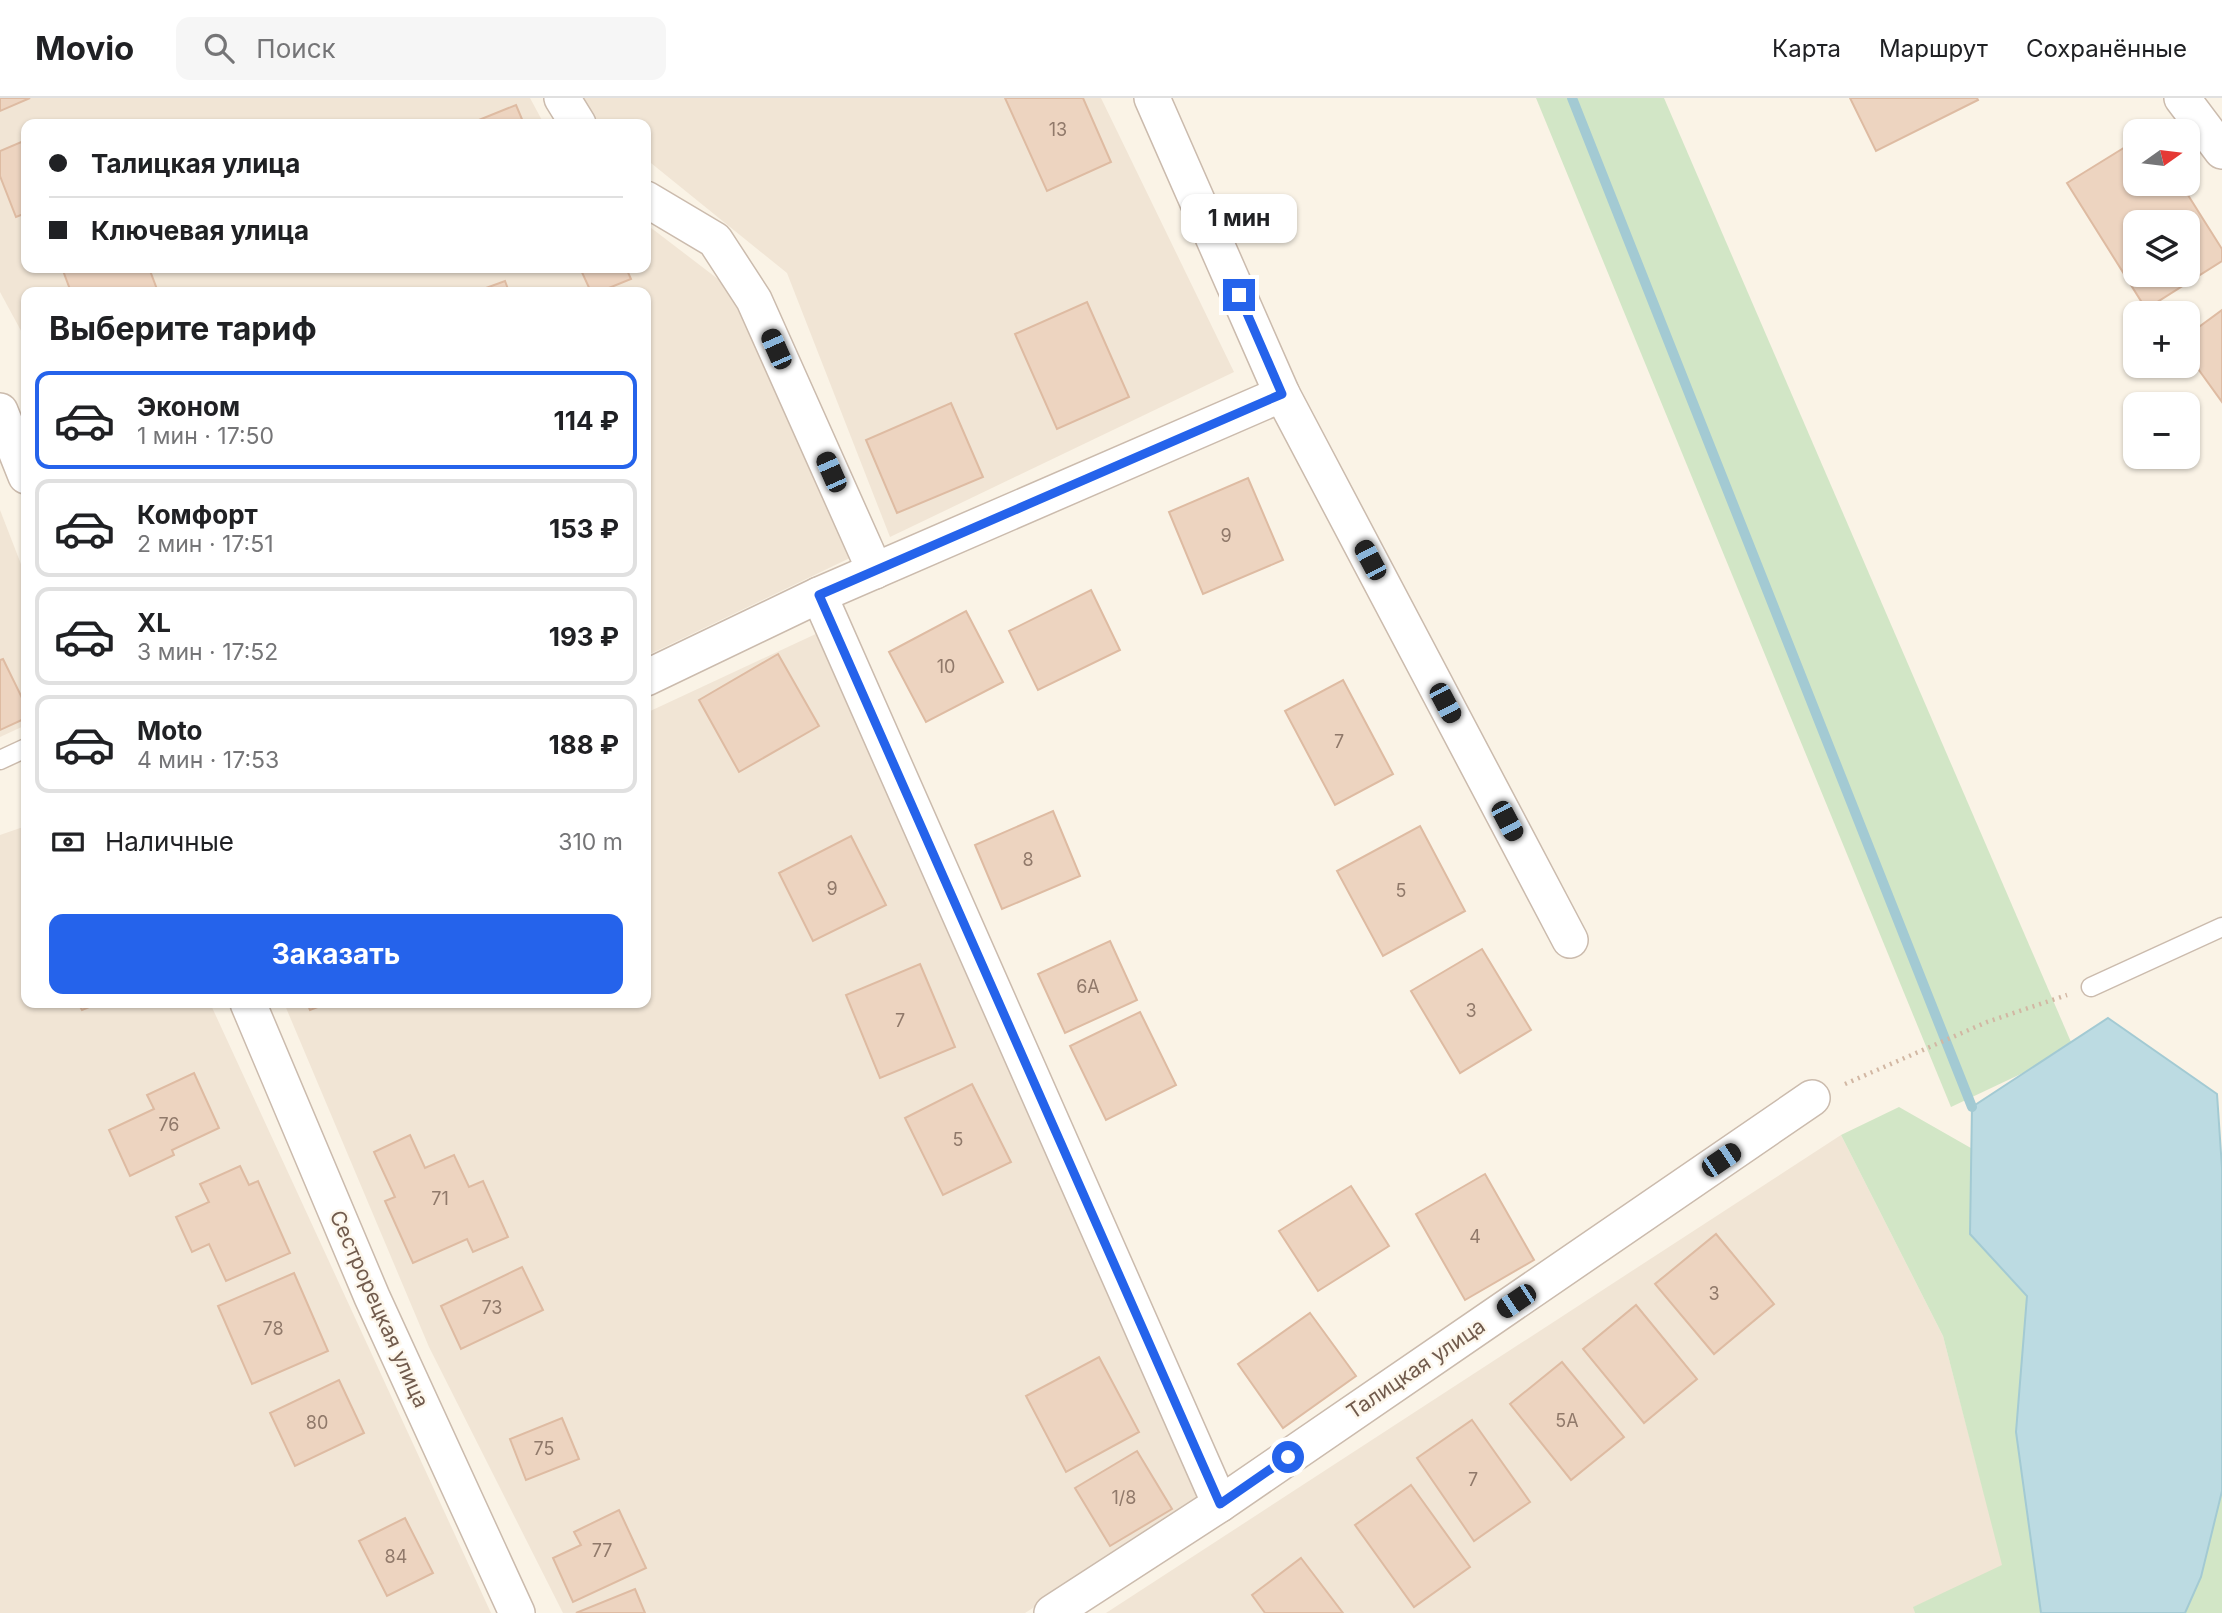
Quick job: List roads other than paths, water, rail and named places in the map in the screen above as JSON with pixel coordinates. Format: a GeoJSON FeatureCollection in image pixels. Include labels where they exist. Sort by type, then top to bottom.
{"type":"FeatureCollection","features":[{"type":"Feature","properties":{"kind":"street"},"geometry":{"type":"LineString","coordinates":[[562,98],[575,119]]}},
{"type":"Feature","properties":{"kind":"street"},"geometry":{"type":"LineString","coordinates":[[1152,98],[1282,394],[1570,940]]}},
{"type":"Feature","properties":{"kind":"street"},"geometry":{"type":"LineString","coordinates":[[2182,98],[2222,151]]}},
{"type":"Feature","properties":{"kind":"street"},"geometry":{"type":"LineString","coordinates":[[651,202],[715,240],[754,300],[875,571]]}},
{"type":"Feature","properties":{"kind":"street"},"geometry":{"type":"LineString","coordinates":[[651,676],[819,595],[1282,394]]}},
{"type":"Feature","properties":{"kind":"street"},"geometry":{"type":"LineString","coordinates":[[0,411],[21,464]]}},
{"type":"Feature","properties":{"kind":"street"},"geometry":{"type":"LineString","coordinates":[[819,595],[1220,1504]]}},
{"type":"Feature","properties":{"kind":"street","name":"Сестрорецкая улица"},"geometry":{"type":"LineString","coordinates":[[250,1008],[372,1297],[517,1613]]}},
{"type":"Feature","properties":{"kind":"street","name":"Талицкая улица"},"geometry":{"type":"LineString","coordinates":[[1052,1613],[1220,1504],[1812,1098]]}},
{"type":"Feature","properties":{"kind":"lane"},"geometry":{"type":"LineString","coordinates":[[0,760],[21,750]]}},
{"type":"Feature","properties":{"kind":"lane"},"geometry":{"type":"LineString","coordinates":[[2091,987],[2222,927]]}},
{"type":"Feature","properties":{"kind":"water"},"geometry":{"type":"Polygon","coordinates":[[[2108,1018],[2217,1094],[2222,1168],[2222,1491],[2201,1577],[2185,1613],[2041,1613],[2016,1432],[2027,1296],[1970,1234],[1972,1107],[2108,1018]]]}},
{"type":"Feature","properties":{"kind":"waterway"},"geometry":{"type":"LineString","coordinates":[[1572,98],[1972,1107]]}}]}
